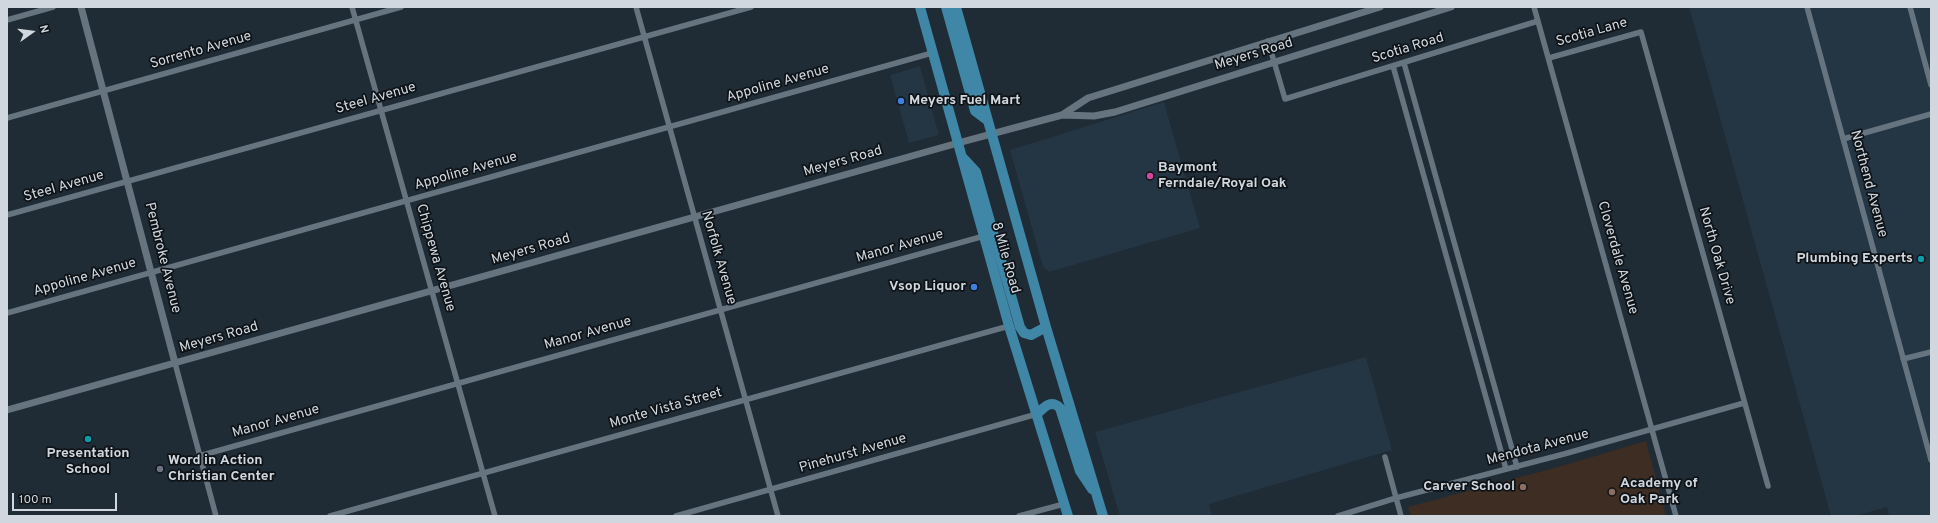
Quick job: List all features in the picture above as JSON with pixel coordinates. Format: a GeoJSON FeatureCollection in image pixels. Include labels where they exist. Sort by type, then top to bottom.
{"type":"FeatureCollection","features":[{"type":"Feature","properties":{"kind":"highway","name":"8 Mile Road"},"geometry":{"type":"LineString","coordinates":[[920,7],[1009,326],[1068,516]]}},
{"type":"Feature","properties":{"kind":"highway"},"geometry":{"type":"LineString","coordinates":[[946,7],[975,111],[987,120]]}},
{"type":"Feature","properties":{"kind":"highway","name":"8 Mile Road"},"geometry":{"type":"LineString","coordinates":[[956,7],[1046,327],[1103,516]]}},
{"type":"Feature","properties":{"kind":"highway"},"geometry":{"type":"LineString","coordinates":[[961,157],[976,172],[1020,327],[1024,333],[1031,336],[1046,327]]}},
{"type":"Feature","properties":{"kind":"highway"},"geometry":{"type":"LineString","coordinates":[[1037,414],[1045,406],[1051,404],[1056,404],[1060,408],[1080,471],[1098,499]]}},
{"type":"Feature","properties":{"kind":"street"},"geometry":{"type":"LineString","coordinates":[[7,20],[53,7]]}},
{"type":"Feature","properties":{"kind":"street","name":"Pembroke Avenue"},"geometry":{"type":"LineString","coordinates":[[81,7],[216,516]]}},
{"type":"Feature","properties":{"kind":"street","name":"Chippewa Avenue"},"geometry":{"type":"LineString","coordinates":[[352,7],[382,110],[494,516]]}},
{"type":"Feature","properties":{"kind":"street","name":"Sorrento Avenue"},"geometry":{"type":"LineString","coordinates":[[7,118],[402,7]]}},
{"type":"Feature","properties":{"kind":"street","name":"Norfolk Avenue"},"geometry":{"type":"LineString","coordinates":[[636,7],[778,516]]}},
{"type":"Feature","properties":{"kind":"street","name":"Steel Avenue"},"geometry":{"type":"LineString","coordinates":[[7,215],[751,7]]}},
{"type":"Feature","properties":{"kind":"street","name":"Meyers Road"},"geometry":{"type":"LineString","coordinates":[[1062,116],[1088,98],[1380,7]]}},
{"type":"Feature","properties":{"kind":"street","name":"Meyers Road"},"geometry":{"type":"LineString","coordinates":[[7,410],[958,143],[1062,116],[1094,116],[1115,112],[1451,7]]}},
{"type":"Feature","properties":{"kind":"street","name":"Cloverdale Avenue"},"geometry":{"type":"LineString","coordinates":[[1534,7],[1676,516]]}},
{"type":"Feature","properties":{"kind":"street","name":"Northend Avenue"},"geometry":{"type":"LineString","coordinates":[[1807,7],[1931,460]]}},
{"type":"Feature","properties":{"kind":"street"},"geometry":{"type":"LineString","coordinates":[[1910,7],[1931,85]]}},
{"type":"Feature","properties":{"kind":"street","name":"Scotia Road"},"geometry":{"type":"LineString","coordinates":[[1274,62],[1285,99],[1538,21]]}},
{"type":"Feature","properties":{"kind":"street","name":"Scotia Lane"},"geometry":{"type":"LineString","coordinates":[[1549,58],[1641,32]]}},
{"type":"Feature","properties":{"kind":"street","name":"North Oak Drive"},"geometry":{"type":"LineString","coordinates":[[1641,32],[1768,486]]}},
{"type":"Feature","properties":{"kind":"street"},"geometry":{"type":"LineString","coordinates":[[1268,42],[1274,62]]}},
{"type":"Feature","properties":{"kind":"street","name":"Appoline Avenue"},"geometry":{"type":"LineString","coordinates":[[7,313],[932,53]]}},
{"type":"Feature","properties":{"kind":"street"},"geometry":{"type":"LineString","coordinates":[[1404,63],[1517,467]]}},
{"type":"Feature","properties":{"kind":"street"},"geometry":{"type":"LineString","coordinates":[[1393,66],[1506,470]]}},
{"type":"Feature","properties":{"kind":"street"},"geometry":{"type":"LineString","coordinates":[[1843,139],[1931,114]]}},
{"type":"Feature","properties":{"kind":"street"},"geometry":{"type":"LineString","coordinates":[[1413,136],[1423,133]]}},
{"type":"Feature","properties":{"kind":"street","name":"Manor Avenue"},"geometry":{"type":"LineString","coordinates":[[199,456],[984,236]]}},
{"type":"Feature","properties":{"kind":"street"},"geometry":{"type":"LineString","coordinates":[[1447,258],[1457,255]]}},
{"type":"Feature","properties":{"kind":"street"},"geometry":{"type":"LineString","coordinates":[[1465,322],[1475,319]]}},
{"type":"Feature","properties":{"kind":"street","name":"Monte Vista Street"},"geometry":{"type":"LineString","coordinates":[[330,516],[1009,326]]}},
{"type":"Feature","properties":{"kind":"street"},"geometry":{"type":"LineString","coordinates":[[1903,359],[1931,352]]}},
{"type":"Feature","properties":{"kind":"street"},"geometry":{"type":"LineString","coordinates":[[1483,387],[1493,384]]}},
{"type":"Feature","properties":{"kind":"street","name":"Mendota Avenue"},"geometry":{"type":"LineString","coordinates":[[1338,516],[1396,498],[1517,467],[1744,403]]}},
{"type":"Feature","properties":{"kind":"street","name":"Pinehurst Avenue"},"geometry":{"type":"LineString","coordinates":[[676,516],[1037,414]]}},
{"type":"Feature","properties":{"kind":"street"},"geometry":{"type":"LineString","coordinates":[[1384,457],[1401,516]]}},
{"type":"Feature","properties":{"kind":"street"},"geometry":{"type":"LineString","coordinates":[[1019,516],[1064,504]]}},
{"type":"Feature","properties":{"kind":"shaded area"},"geometry":{"type":"Polygon","coordinates":[[[1689,7],[1931,7],[1931,516],[1889,516],[1887,507],[1855,516],[1831,516],[1689,7]]]}},
{"type":"Feature","properties":{"kind":"shaded area"},"geometry":{"type":"Polygon","coordinates":[[[920,66],[939,135],[909,143],[890,75],[920,66]]]}},
{"type":"Feature","properties":{"kind":"shaded area"},"geometry":{"type":"Polygon","coordinates":[[[1164,102],[1200,228],[1049,272],[1043,267],[1010,150],[1164,102]]]}},
{"type":"Feature","properties":{"kind":"shaded area"},"geometry":{"type":"Polygon","coordinates":[[[1366,357],[1392,450],[1209,504],[1212,516],[1120,516],[1095,432],[1366,357]]]}},
{"type":"Feature","properties":{"kind":"shaded area"},"geometry":{"type":"Polygon","coordinates":[[[1646,441],[1666,516],[1411,516],[1408,507],[1558,467],[1646,441]]]}},
{"type":"Feature","properties":{"kind":"place","name":"Meyers Fuel Mart"},"geometry":{"type":"Point","coordinates":[901,101]}},
{"type":"Feature","properties":{"kind":"place","name":"Baymont Ferndale/Royal Oak"},"geometry":{"type":"Point","coordinates":[1150,176]}},
{"type":"Feature","properties":{"kind":"place","name":"Plumbing Experts"},"geometry":{"type":"Point","coordinates":[1921,259]}},
{"type":"Feature","properties":{"kind":"place","name":"Vsop Liquor"},"geometry":{"type":"Point","coordinates":[974,287]}},
{"type":"Feature","properties":{"kind":"place","name":"Presentation School"},"geometry":{"type":"Point","coordinates":[88,439]}},
{"type":"Feature","properties":{"kind":"place","name":"Word in Action Christian Center"},"geometry":{"type":"Point","coordinates":[160,469]}},
{"type":"Feature","properties":{"kind":"place","name":"Carver School"},"geometry":{"type":"Point","coordinates":[1523,487]}},
{"type":"Feature","properties":{"kind":"place","name":"Academy of Oak Park"},"geometry":{"type":"Point","coordinates":[1612,492]}}]}
